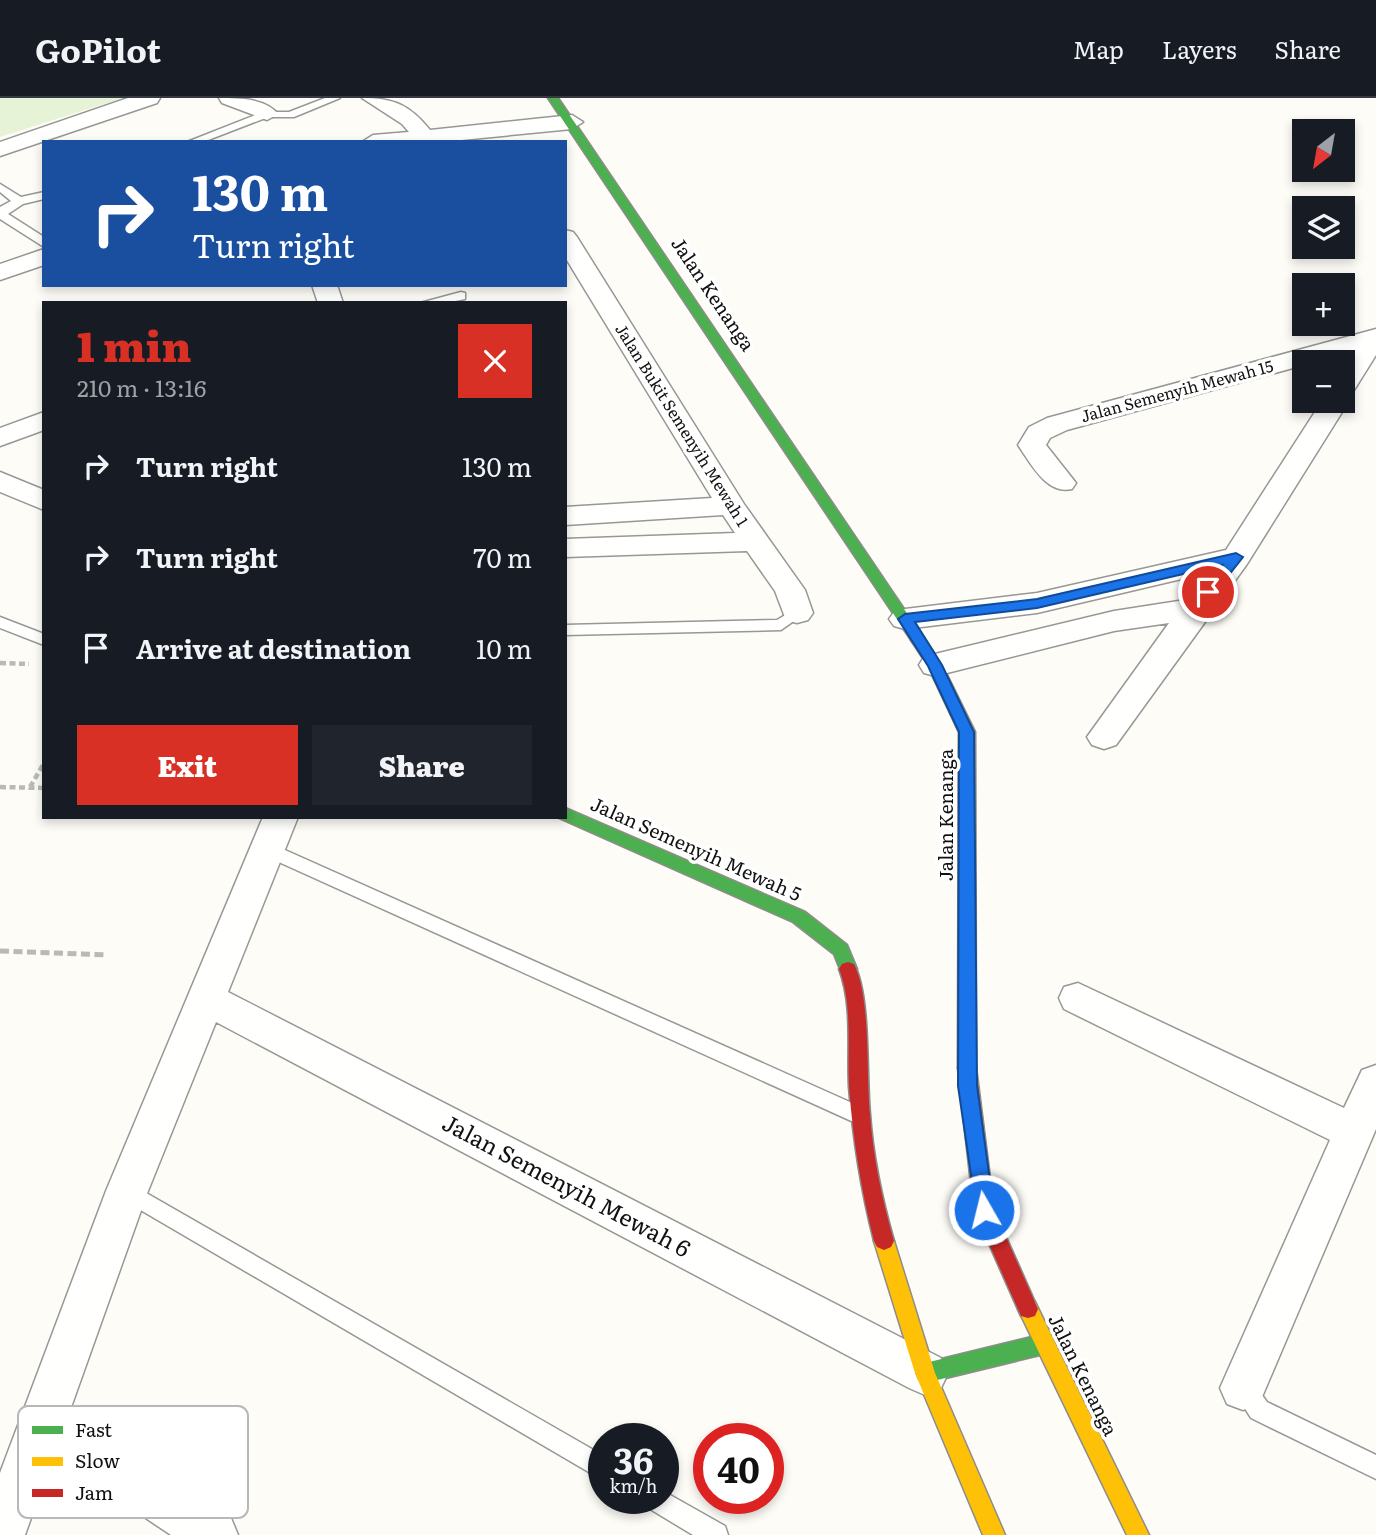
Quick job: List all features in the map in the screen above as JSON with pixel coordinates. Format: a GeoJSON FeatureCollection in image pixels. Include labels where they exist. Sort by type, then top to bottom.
{"type":"FeatureCollection","features":[{"type":"Feature","properties":{"kind":"street"},"geometry":{"type":"LineString","coordinates":[[0,149],[149,98]]}},
{"type":"Feature","properties":{"kind":"street"},"geometry":{"type":"LineString","coordinates":[[230,98],[267,114]]}},
{"type":"Feature","properties":{"kind":"street"},"geometry":{"type":"LineString","coordinates":[[373,98],[410,119],[424,136]]}},
{"type":"Feature","properties":{"kind":"street","name":"Jalan Kenanga"},"geometry":{"type":"LineString","coordinates":[[553,98],[572,122],[905,619],[935,665],[967,732],[967,1086],[984,1210],[1044,1344],[1138,1535]]}},
{"type":"Feature","properties":{"kind":"street"},"geometry":{"type":"LineString","coordinates":[[390,140],[505,133],[539,125],[572,122]]}},
{"type":"Feature","properties":{"kind":"street","name":"Jalan Bukit Semenyih Mewah 1"},"geometry":{"type":"LineString","coordinates":[[567,240],[731,506],[790,590],[797,613]]}},
{"type":"Feature","properties":{"kind":"street"},"geometry":{"type":"LineString","coordinates":[[0,273],[42,258]]}},
{"type":"Feature","properties":{"kind":"street"},"geometry":{"type":"LineString","coordinates":[[1355,367],[1374,337]]}},
{"type":"Feature","properties":{"kind":"street","name":"Jalan Semenyih Mewah 15"},"geometry":{"type":"LineString","coordinates":[[1062,483],[1032,445],[1039,433],[1058,424],[1374,337]]}},
{"type":"Feature","properties":{"kind":"street"},"geometry":{"type":"LineString","coordinates":[[1104,737],[1195,609],[1236,557],[1327,413]]}},
{"type":"Feature","properties":{"kind":"street"},"geometry":{"type":"LineString","coordinates":[[0,438],[42,421]]}},
{"type":"Feature","properties":{"kind":"street"},"geometry":{"type":"LineString","coordinates":[[0,481],[42,500]]}},
{"type":"Feature","properties":{"kind":"street"},"geometry":{"type":"LineString","coordinates":[[567,513],[731,506]]}},
{"type":"Feature","properties":{"kind":"street"},"geometry":{"type":"LineString","coordinates":[[567,548],[755,541]]}},
{"type":"Feature","properties":{"kind":"street"},"geometry":{"type":"LineString","coordinates":[[905,619],[1037,603],[1236,557]]}},
{"type":"Feature","properties":{"kind":"street"},"geometry":{"type":"LineString","coordinates":[[935,665],[1114,621],[1195,609]]}},
{"type":"Feature","properties":{"kind":"street","name":"Jalan Semenyih Mewah 5"},"geometry":{"type":"LineString","coordinates":[[567,815],[799,917],[841,950],[855,987],[859,1114]]}},
{"type":"Feature","properties":{"kind":"street"},"geometry":{"type":"LineString","coordinates":[[50,1406],[127,1191],[274,833]]}},
{"type":"Feature","properties":{"kind":"street"},"geometry":{"type":"LineString","coordinates":[[1078,998],[1353,1132]]}},
{"type":"Feature","properties":{"kind":"street","name":"Jalan Semenyih Mewah 6"},"geometry":{"type":"LineString","coordinates":[[208,999],[925,1373]]}},
{"type":"Feature","properties":{"kind":"street"},"geometry":{"type":"LineString","coordinates":[[1243,1388],[1376,1082]]}},
{"type":"Feature","properties":{"kind":"street"},"geometry":{"type":"LineString","coordinates":[[859,1114],[869,1193],[925,1373],[994,1535]]}},
{"type":"Feature","properties":{"kind":"street"},"geometry":{"type":"LineString","coordinates":[[925,1373],[1044,1344]]}},
{"type":"Feature","properties":{"kind":"street"},"geometry":{"type":"LineString","coordinates":[[1,1535],[18,1491]]}},
{"type":"Feature","properties":{"kind":"street"},"geometry":{"type":"LineString","coordinates":[[188,1518],[214,1535]]}},
{"type":"Feature","properties":{"kind":"lane"},"geometry":{"type":"LineString","coordinates":[[197,140],[267,114],[290,115],[335,98]]}},
{"type":"Feature","properties":{"kind":"lane"},"geometry":{"type":"LineString","coordinates":[[0,187],[19,201]]}},
{"type":"Feature","properties":{"kind":"lane"},"geometry":{"type":"LineString","coordinates":[[42,195],[19,201],[4,210],[2,215],[42,242]]}},
{"type":"Feature","properties":{"kind":"lane"},"geometry":{"type":"LineString","coordinates":[[434,301],[460,295]]}},
{"type":"Feature","properties":{"kind":"lane"},"geometry":{"type":"LineString","coordinates":[[567,629],[781,625],[797,613]]}},
{"type":"Feature","properties":{"kind":"lane"},"geometry":{"type":"LineString","coordinates":[[0,622],[42,639]]}},
{"type":"Feature","properties":{"kind":"lane"},"geometry":{"type":"LineString","coordinates":[[274,833],[859,1114]]}},
{"type":"Feature","properties":{"kind":"lane"},"geometry":{"type":"LineString","coordinates":[[127,1191],[588,1460]]}},
{"type":"Feature","properties":{"kind":"lane"},"geometry":{"type":"LineString","coordinates":[[1243,1388],[1259,1410],[1376,1467]]}},
{"type":"Feature","properties":{"kind":"lane"},"geometry":{"type":"LineString","coordinates":[[679,1513],[716,1535]]}},
{"type":"Feature","properties":{"kind":"path"},"geometry":{"type":"LineString","coordinates":[[0,663],[33,664]]}},
{"type":"Feature","properties":{"kind":"path"},"geometry":{"type":"LineString","coordinates":[[30,788],[42,767]]}},
{"type":"Feature","properties":{"kind":"path"},"geometry":{"type":"LineString","coordinates":[[0,787],[42,788]]}},
{"type":"Feature","properties":{"kind":"path"},"geometry":{"type":"LineString","coordinates":[[0,951],[107,955]]}},
{"type":"Feature","properties":{"kind":"green space"},"geometry":{"type":"Polygon","coordinates":[[[0,98],[123,98],[0,137],[0,98]]]}},
{"type":"Feature","properties":{"kind":"traffic: fast"},"geometry":{"type":"LineString","coordinates":[[553,98],[918,640]]}},
{"type":"Feature","properties":{"kind":"traffic: fast"},"geometry":{"type":"LineString","coordinates":[[567,815],[799,917],[841,950],[848,969]]}},
{"type":"Feature","properties":{"kind":"traffic: fast"},"geometry":{"type":"LineString","coordinates":[[925,1373],[1044,1344]]}},
{"type":"Feature","properties":{"kind":"traffic: slow"},"geometry":{"type":"LineString","coordinates":[[918,640],[935,665],[967,732],[967,1068]]}},
{"type":"Feature","properties":{"kind":"traffic: slow"},"geometry":{"type":"LineString","coordinates":[[884,1241],[925,1373],[994,1535]]}},
{"type":"Feature","properties":{"kind":"traffic: slow"},"geometry":{"type":"LineString","coordinates":[[1028,1309],[1138,1535]]}},
{"type":"Feature","properties":{"kind":"traffic: jam"},"geometry":{"type":"LineString","coordinates":[[848,969],[855,987],[858,1083],[864,1147],[875,1210],[884,1241]]}},
{"type":"Feature","properties":{"kind":"traffic: jam"},"geometry":{"type":"LineString","coordinates":[[967,1068],[984,1210],[1028,1309]]}},
{"type":"Feature","properties":{"kind":"route"},"geometry":{"type":"LineString","coordinates":[[984,1210],[967,1086],[967,732],[935,665],[905,619],[1037,603],[1236,557],[1208,592]]}}]}
